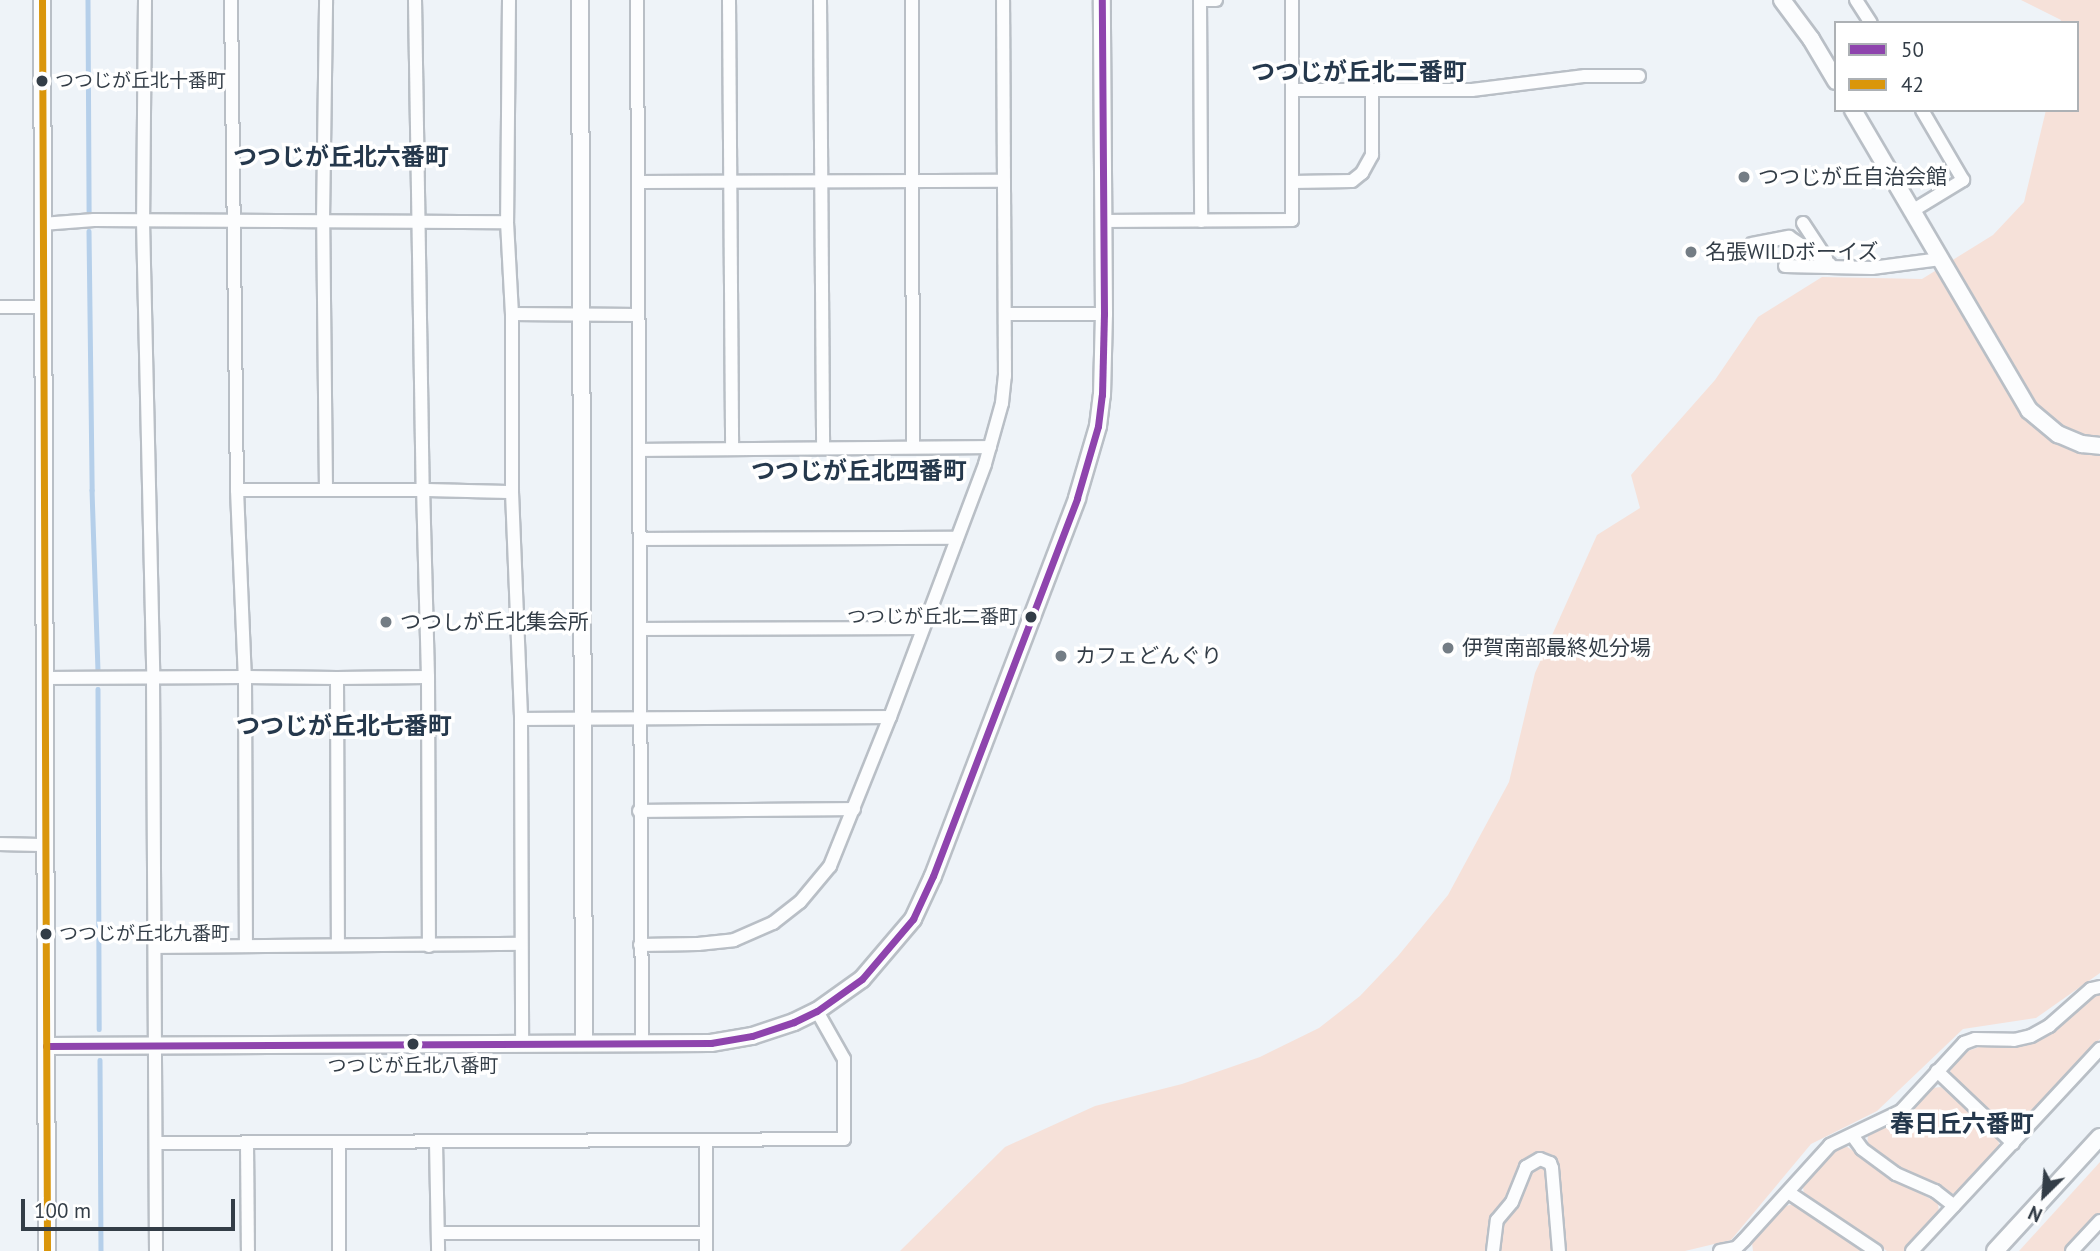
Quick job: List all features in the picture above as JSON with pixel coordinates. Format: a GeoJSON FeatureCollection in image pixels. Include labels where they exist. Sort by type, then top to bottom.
{"type":"FeatureCollection","features":[{"type":"Feature","properties":{"kind":"street"},"geometry":{"type":"LineString","coordinates":[[42,0],[47,1251]]}},
{"type":"Feature","properties":{"kind":"street"},"geometry":{"type":"LineString","coordinates":[[145,0],[143,221],[153,677],[156,1251]]}},
{"type":"Feature","properties":{"kind":"street"},"geometry":{"type":"LineString","coordinates":[[231,0],[237,490],[245,677],[246,946]]}},
{"type":"Feature","properties":{"kind":"street"},"geometry":{"type":"LineString","coordinates":[[326,490],[323,221],[327,0]]}},
{"type":"Feature","properties":{"kind":"street"},"geometry":{"type":"LineString","coordinates":[[415,0],[428,677],[429,946]]}},
{"type":"Feature","properties":{"kind":"street"},"geometry":{"type":"LineString","coordinates":[[509,0],[507,222],[512,314],[512,492],[521,719],[522,1043]]}},
{"type":"Feature","properties":{"kind":"street"},"geometry":{"type":"LineString","coordinates":[[580,0],[584,1042]]}},
{"type":"Feature","properties":{"kind":"street"},"geometry":{"type":"LineString","coordinates":[[637,0],[642,1043]]}},
{"type":"Feature","properties":{"kind":"street"},"geometry":{"type":"LineString","coordinates":[[729,0],[728,183],[732,448]]}},
{"type":"Feature","properties":{"kind":"street"},"geometry":{"type":"LineString","coordinates":[[820,0],[823,448]]}},
{"type":"Feature","properties":{"kind":"street"},"geometry":{"type":"LineString","coordinates":[[912,0],[913,447]]}},
{"type":"Feature","properties":{"kind":"street"},"geometry":{"type":"LineString","coordinates":[[640,945],[734,940],[774,923],[800,902],[822,878],[854,809],[890,717],[990,447],[1002,403],[1005,314],[1003,0]]}},
{"type":"Feature","properties":{"kind":"street"},"geometry":{"type":"LineString","coordinates":[[46,1046],[642,1043],[733,1040],[773,1030],[817,1011],[862,979],[913,919],[933,876],[1088,464],[1102,395],[1102,0]]}},
{"type":"Feature","properties":{"kind":"street"},"geometry":{"type":"LineString","coordinates":[[1201,221],[1200,0],[1216,0]]}},
{"type":"Feature","properties":{"kind":"street"},"geometry":{"type":"LineString","coordinates":[[1102,221],[1292,220],[1292,0]]}},
{"type":"Feature","properties":{"kind":"street"},"geometry":{"type":"LineString","coordinates":[[1782,0],[1811,39],[1834,78]]}},
{"type":"Feature","properties":{"kind":"street"},"geometry":{"type":"LineString","coordinates":[[1856,0],[1870,21]]}},
{"type":"Feature","properties":{"kind":"street"},"geometry":{"type":"LineString","coordinates":[[1292,90],[1472,90],[1585,76],[1639,76]]}},
{"type":"Feature","properties":{"kind":"street"},"geometry":{"type":"LineString","coordinates":[[1292,182],[1352,181],[1362,173],[1373,155],[1372,90]]}},
{"type":"Feature","properties":{"kind":"street"},"geometry":{"type":"LineString","coordinates":[[1854,112],[2029,410],[2058,434],[2082,444],[2100,446]]}},
{"type":"Feature","properties":{"kind":"street"},"geometry":{"type":"LineString","coordinates":[[1912,211],[1963,180],[1923,112]]}},
{"type":"Feature","properties":{"kind":"street"},"geometry":{"type":"LineString","coordinates":[[638,183],[1004,181]]}},
{"type":"Feature","properties":{"kind":"street"},"geometry":{"type":"LineString","coordinates":[[42,224],[143,221],[507,222]]}},
{"type":"Feature","properties":{"kind":"street"},"geometry":{"type":"LineString","coordinates":[[1803,223],[1830,265]]}},
{"type":"Feature","properties":{"kind":"street"},"geometry":{"type":"LineString","coordinates":[[1752,244],[1789,237],[1830,265]]}},
{"type":"Feature","properties":{"kind":"street"},"geometry":{"type":"LineString","coordinates":[[1785,266],[1872,268],[1940,260]]}},
{"type":"Feature","properties":{"kind":"street"},"geometry":{"type":"LineString","coordinates":[[0,307],[43,307]]}},
{"type":"Feature","properties":{"kind":"street"},"geometry":{"type":"LineString","coordinates":[[512,314],[638,315]]}},
{"type":"Feature","properties":{"kind":"street"},"geometry":{"type":"LineString","coordinates":[[1005,314],[1104,314]]}},
{"type":"Feature","properties":{"kind":"street"},"geometry":{"type":"LineString","coordinates":[[639,450],[990,447]]}},
{"type":"Feature","properties":{"kind":"street"},"geometry":{"type":"LineString","coordinates":[[237,490],[512,492]]}},
{"type":"Feature","properties":{"kind":"street"},"geometry":{"type":"LineString","coordinates":[[640,539],[957,538]]}},
{"type":"Feature","properties":{"kind":"street"},"geometry":{"type":"LineString","coordinates":[[640,629],[922,628]]}},
{"type":"Feature","properties":{"kind":"street"},"geometry":{"type":"LineString","coordinates":[[44,678],[428,677]]}},
{"type":"Feature","properties":{"kind":"street"},"geometry":{"type":"LineString","coordinates":[[337,678],[338,945]]}},
{"type":"Feature","properties":{"kind":"street"},"geometry":{"type":"LineString","coordinates":[[521,719],[890,717]]}},
{"type":"Feature","properties":{"kind":"street"},"geometry":{"type":"LineString","coordinates":[[639,811],[854,809]]}},
{"type":"Feature","properties":{"kind":"street"},"geometry":{"type":"LineString","coordinates":[[0,844],[45,845]]}},
{"type":"Feature","properties":{"kind":"street"},"geometry":{"type":"LineString","coordinates":[[155,947],[521,944]]}},
{"type":"Feature","properties":{"kind":"street"},"geometry":{"type":"LineString","coordinates":[[1720,1251],[1736,1248],[1830,1145],[1901,1111],[1958,1047],[1969,1041],[2014,1040],[2040,1032],[2091,989],[2100,987]]}},
{"type":"Feature","properties":{"kind":"street"},"geometry":{"type":"LineString","coordinates":[[156,1143],[845,1139],[844,1059],[817,1011]]}},
{"type":"Feature","properties":{"kind":"street"},"geometry":{"type":"LineString","coordinates":[[1912,1251],[2100,1049]]}},
{"type":"Feature","properties":{"kind":"street"},"geometry":{"type":"LineString","coordinates":[[1937,1071],[2013,1143]]}},
{"type":"Feature","properties":{"kind":"street"},"geometry":{"type":"LineString","coordinates":[[1853,1135],[1862,1149],[1896,1174],[1935,1191],[1954,1206]]}},
{"type":"Feature","properties":{"kind":"street"},"geometry":{"type":"LineString","coordinates":[[1998,1250],[2100,1136]]}},
{"type":"Feature","properties":{"kind":"street"},"geometry":{"type":"LineString","coordinates":[[706,1140],[706,1251]]}},
{"type":"Feature","properties":{"kind":"street"},"geometry":{"type":"LineString","coordinates":[[339,1142],[339,1251]]}},
{"type":"Feature","properties":{"kind":"street"},"geometry":{"type":"LineString","coordinates":[[436,1142],[438,1251]]}},
{"type":"Feature","properties":{"kind":"street"},"geometry":{"type":"LineString","coordinates":[[247,1143],[248,1251]]}},
{"type":"Feature","properties":{"kind":"street"},"geometry":{"type":"LineString","coordinates":[[1493,1251],[1497,1220],[1512,1202],[1526,1167],[1539,1160],[1550,1163],[1552,1168],[1559,1251]]}},
{"type":"Feature","properties":{"kind":"street"},"geometry":{"type":"LineString","coordinates":[[1788,1192],[1875,1251]]}},
{"type":"Feature","properties":{"kind":"street"},"geometry":{"type":"LineString","coordinates":[[2073,1251],[2097,1229]]}},
{"type":"Feature","properties":{"kind":"street"},"geometry":{"type":"LineString","coordinates":[[438,1233],[705,1233]]}},
{"type":"Feature","properties":{"kind":"shaded area"},"geometry":{"type":"Polygon","coordinates":[[[2021,0],[2100,0],[2100,973],[2036,1018],[1963,1029],[1877,1111],[1811,1144],[1731,1240],[1685,1251],[900,1251],[1005,1147],[1095,1106],[1182,1084],[1260,1057],[1319,1028],[1360,996],[1398,956],[1448,895],[1509,782],[1535,673],[1597,535],[1640,508],[1631,475],[1715,380],[1758,317],[1822,277],[1922,279],[1993,235],[2024,202],[2046,112],[2079,112],[2079,21],[2061,20],[2021,0]]]}},
{"type":"Feature","properties":{"kind":"shaded area"},"geometry":{"type":"Polygon","coordinates":[[[2100,994],[2100,1039],[2017,1128],[2007,1129],[1951,1077],[1950,1067],[1968,1051],[1984,1045],[2012,1047],[2037,1041],[2053,1033],[2089,998],[2100,994]]]}},
{"type":"Feature","properties":{"kind":"shaded area"},"geometry":{"type":"Polygon","coordinates":[[[1941,1087],[1998,1139],[2000,1149],[1958,1194],[1948,1193],[1898,1167],[1867,1146],[1868,1135],[1907,1116],[1932,1088],[1941,1087]]]}},
{"type":"Feature","properties":{"kind":"shaded area"},"geometry":{"type":"Polygon","coordinates":[[[1846,1146],[1895,1180],[1938,1203],[1939,1213],[1904,1251],[1887,1251],[1804,1196],[1803,1186],[1834,1150],[1846,1146]]]}},
{"type":"Feature","properties":{"kind":"shaded area"},"geometry":{"type":"Polygon","coordinates":[[[2100,1162],[2100,1213],[2065,1251],[2019,1251],[2100,1162]]]}},
{"type":"Feature","properties":{"kind":"shaded area"},"geometry":{"type":"Polygon","coordinates":[[[1795,1204],[1863,1251],[1753,1251],[1752,1243],[1785,1206],[1795,1204]]]}},
{"type":"Feature","properties":{"kind":"waterway"},"geometry":{"type":"LineString","coordinates":[[88,0],[89,211]]}},
{"type":"Feature","properties":{"kind":"waterway"},"geometry":{"type":"LineString","coordinates":[[89,231],[92,490],[98,669]]}},
{"type":"Feature","properties":{"kind":"waterway"},"geometry":{"type":"LineString","coordinates":[[98,689],[99,1029]]}},
{"type":"Feature","properties":{"kind":"waterway"},"geometry":{"type":"LineString","coordinates":[[100,1060],[101,1251]]}},
{"type":"Feature","properties":{"kind":"transit line","name":"42"},"geometry":{"type":"LineString","coordinates":[[42,0],[47,1251]]}},
{"type":"Feature","properties":{"kind":"transit line","name":"50"},"geometry":{"type":"LineString","coordinates":[[46,1046],[711,1043],[752,1036],[794,1022],[817,1011],[862,979],[913,919],[933,876],[1077,498],[1098,426],[1102,395],[1104,314],[1102,0]]}},
{"type":"Feature","properties":{"kind":"place","name":"つつじが丘北十番町"},"geometry":{"type":"Point","coordinates":[42,81]}},
{"type":"Feature","properties":{"kind":"place","name":"つつじが丘自治会館"},"geometry":{"type":"Point","coordinates":[1744,177]}},
{"type":"Feature","properties":{"kind":"place","name":"名張WILDボーイズ"},"geometry":{"type":"Point","coordinates":[1691,252]}},
{"type":"Feature","properties":{"kind":"place","name":"つつじが丘北二番町"},"geometry":{"type":"Point","coordinates":[1031,617]}},
{"type":"Feature","properties":{"kind":"place","name":"つつしが丘北集会所"},"geometry":{"type":"Point","coordinates":[386,622]}},
{"type":"Feature","properties":{"kind":"place","name":"伊賀南部最終処分場"},"geometry":{"type":"Point","coordinates":[1448,648]}},
{"type":"Feature","properties":{"kind":"place","name":"カフェどんぐり"},"geometry":{"type":"Point","coordinates":[1061,656]}},
{"type":"Feature","properties":{"kind":"place","name":"つつじが丘北九番町"},"geometry":{"type":"Point","coordinates":[46,934]}},
{"type":"Feature","properties":{"kind":"place","name":"つつじが丘北八番町"},"geometry":{"type":"Point","coordinates":[413,1044]}},
{"type":"Feature","properties":{"kind":"district","name":"つつじが丘北二番町"},"geometry":{"type":"Point","coordinates":[1359,72]}},
{"type":"Feature","properties":{"kind":"district","name":"つつじが丘北六番町"},"geometry":{"type":"Point","coordinates":[341,157]}},
{"type":"Feature","properties":{"kind":"district","name":"つつじが丘北四番町"},"geometry":{"type":"Point","coordinates":[859,471]}},
{"type":"Feature","properties":{"kind":"district","name":"つつじが丘北七番町"},"geometry":{"type":"Point","coordinates":[344,726]}},
{"type":"Feature","properties":{"kind":"district","name":"春日丘六番町"},"geometry":{"type":"Point","coordinates":[1962,1124]}}]}
